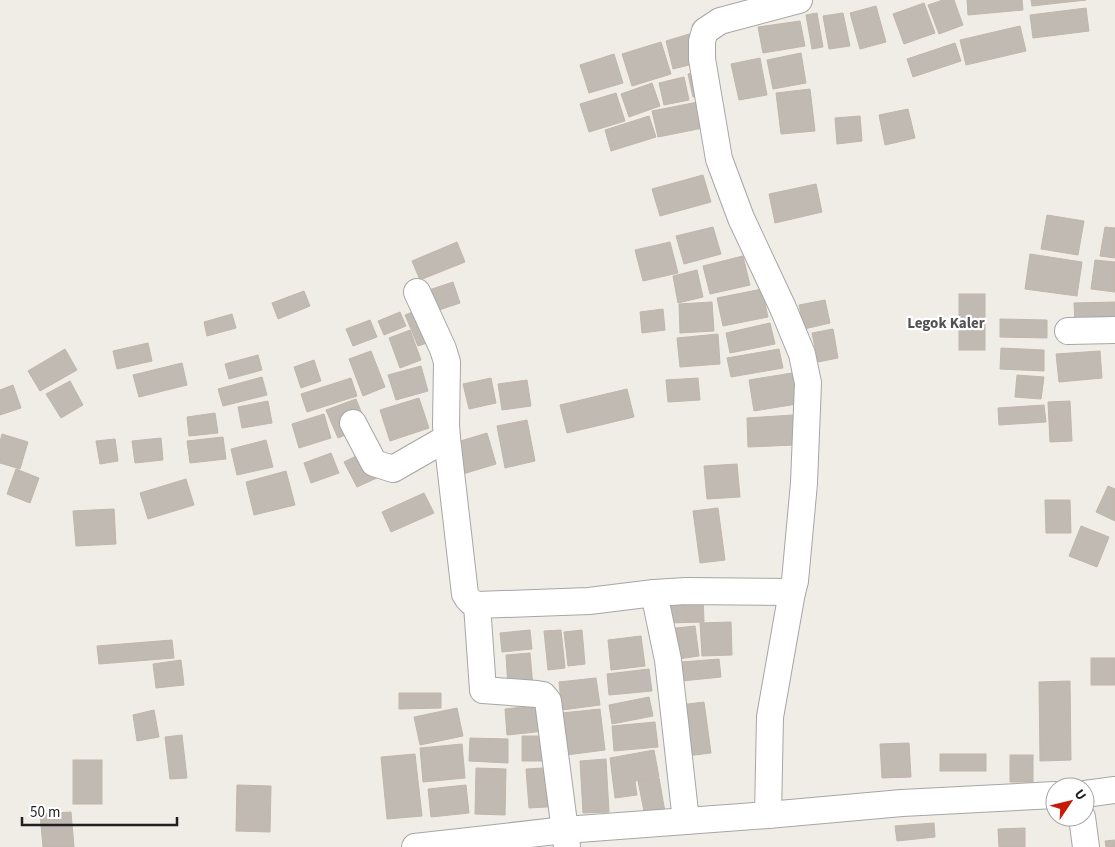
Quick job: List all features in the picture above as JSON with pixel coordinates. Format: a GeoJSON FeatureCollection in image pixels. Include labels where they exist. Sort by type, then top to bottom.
{"type":"FeatureCollection","features":[{"type":"Feature","properties":{"kind":"street"},"geometry":{"type":"LineString","coordinates":[[768,815],[770,717],[795,581],[804,483],[808,382],[802,354],[741,218],[719,159],[702,59],[702,41],[705,31],[720,21],[799,0]]}},
{"type":"Feature","properties":{"kind":"street"},"geometry":{"type":"LineString","coordinates":[[417,292],[447,362],[447,438],[465,594],[472,603],[477,605],[589,601],[686,591],[792,592]]}},
{"type":"Feature","properties":{"kind":"street"},"geometry":{"type":"LineString","coordinates":[[1068,331],[1115,330]]}},
{"type":"Feature","properties":{"kind":"street"},"geometry":{"type":"LineString","coordinates":[[352,423],[374,463],[393,469],[447,438]]}},
{"type":"Feature","properties":{"kind":"street"},"geometry":{"type":"LineString","coordinates":[[654,593],[668,660],[686,820]]}},
{"type":"Feature","properties":{"kind":"street"},"geometry":{"type":"LineString","coordinates":[[477,605],[483,690],[543,695],[548,702],[566,839]]}},
{"type":"Feature","properties":{"kind":"street"},"geometry":{"type":"LineString","coordinates":[[1095,793],[1115,790]]}},
{"type":"Feature","properties":{"kind":"street"},"geometry":{"type":"LineString","coordinates":[[415,847],[566,839],[686,820],[768,815],[902,802],[1045,795]]}},
{"type":"Feature","properties":{"kind":"street"},"geometry":{"type":"LineString","coordinates":[[1083,827],[1086,847]]}},
{"type":"Feature","properties":{"kind":"building"},"geometry":{"type":"Polygon","coordinates":[[[943,0],[954,0],[963,25],[939,34],[928,5],[943,0]]]}},
{"type":"Feature","properties":{"kind":"building"},"geometry":{"type":"Polygon","coordinates":[[[967,0],[1022,0],[1023,10],[968,15],[967,0]]]}},
{"type":"Feature","properties":{"kind":"building"},"geometry":{"type":"Polygon","coordinates":[[[1031,0],[1086,0],[1032,6],[1031,0]]]}},
{"type":"Feature","properties":{"kind":"building"},"geometry":{"type":"Polygon","coordinates":[[[924,3],[935,33],[904,44],[893,14],[924,3]]]}},
{"type":"Feature","properties":{"kind":"building"},"geometry":{"type":"Polygon","coordinates":[[[876,6],[886,42],[860,49],[850,13],[876,6]]]}},
{"type":"Feature","properties":{"kind":"building"},"geometry":{"type":"Polygon","coordinates":[[[1086,8],[1089,31],[1033,38],[1030,15],[1086,8]]]}},
{"type":"Feature","properties":{"kind":"building"},"geometry":{"type":"Polygon","coordinates":[[[817,13],[823,47],[812,49],[806,15],[817,13]]]}},
{"type":"Feature","properties":{"kind":"building"},"geometry":{"type":"Polygon","coordinates":[[[843,13],[850,46],[829,49],[823,16],[843,13]]]}},
{"type":"Feature","properties":{"kind":"building"},"geometry":{"type":"Polygon","coordinates":[[[800,21],[805,46],[763,53],[758,27],[800,21]]]}},
{"type":"Feature","properties":{"kind":"building"},"geometry":{"type":"Polygon","coordinates":[[[1020,26],[1026,51],[966,65],[960,40],[1020,26]]]}},
{"type":"Feature","properties":{"kind":"building"},"geometry":{"type":"Polygon","coordinates":[[[689,34],[697,63],[673,69],[666,41],[689,34]]]}},
{"type":"Feature","properties":{"kind":"building"},"geometry":{"type":"Polygon","coordinates":[[[661,42],[671,74],[632,86],[622,54],[661,42]]]}},
{"type":"Feature","properties":{"kind":"building"},"geometry":{"type":"Polygon","coordinates":[[[955,43],[961,61],[913,77],[907,59],[955,43]]]}},
{"type":"Feature","properties":{"kind":"building"},"geometry":{"type":"Polygon","coordinates":[[[801,53],[806,83],[773,89],[767,60],[801,53]]]}},
{"type":"Feature","properties":{"kind":"building"},"geometry":{"type":"Polygon","coordinates":[[[614,54],[623,83],[589,93],[580,65],[614,54]]]}},
{"type":"Feature","properties":{"kind":"building"},"geometry":{"type":"Polygon","coordinates":[[[760,58],[767,95],[739,100],[731,64],[760,58]]]}},
{"type":"Feature","properties":{"kind":"building"},"geometry":{"type":"Polygon","coordinates":[[[701,71],[706,94],[693,97],[688,74],[701,71]]]}},
{"type":"Feature","properties":{"kind":"building"},"geometry":{"type":"Polygon","coordinates":[[[684,77],[689,100],[664,105],[659,83],[684,77]]]}},
{"type":"Feature","properties":{"kind":"building"},"geometry":{"type":"Polygon","coordinates":[[[652,83],[660,106],[629,117],[621,94],[652,83]]]}},
{"type":"Feature","properties":{"kind":"building"},"geometry":{"type":"Polygon","coordinates":[[[810,89],[815,131],[781,134],[776,93],[810,89]]]}},
{"type":"Feature","properties":{"kind":"building"},"geometry":{"type":"Polygon","coordinates":[[[616,93],[625,121],[589,132],[580,104],[616,93]]]}},
{"type":"Feature","properties":{"kind":"building"},"geometry":{"type":"Polygon","coordinates":[[[703,101],[708,127],[658,137],[652,111],[703,101]]]}},
{"type":"Feature","properties":{"kind":"building"},"geometry":{"type":"Polygon","coordinates":[[[908,109],[915,138],[885,145],[879,115],[908,109]]]}},
{"type":"Feature","properties":{"kind":"building"},"geometry":{"type":"Polygon","coordinates":[[[649,116],[656,137],[611,151],[605,130],[649,116]]]}},
{"type":"Feature","properties":{"kind":"building"},"geometry":{"type":"Polygon","coordinates":[[[860,116],[862,141],[837,144],[835,118],[860,116]]]}},
{"type":"Feature","properties":{"kind":"building"},"geometry":{"type":"Polygon","coordinates":[[[703,175],[711,202],[660,216],[652,189],[703,175]]]}},
{"type":"Feature","properties":{"kind":"building"},"geometry":{"type":"Polygon","coordinates":[[[816,184],[822,212],[775,223],[769,194],[816,184]]]}},
{"type":"Feature","properties":{"kind":"building"},"geometry":{"type":"Polygon","coordinates":[[[1047,215],[1084,221],[1078,255],[1041,249],[1047,215]]]}},
{"type":"Feature","properties":{"kind":"building"},"geometry":{"type":"Polygon","coordinates":[[[713,227],[721,254],[684,264],[676,236],[713,227]]]}},
{"type":"Feature","properties":{"kind":"building"},"geometry":{"type":"Polygon","coordinates":[[[1105,227],[1115,228],[1115,258],[1100,256],[1105,227]]]}},
{"type":"Feature","properties":{"kind":"building"},"geometry":{"type":"Polygon","coordinates":[[[457,242],[465,262],[420,280],[412,261],[457,242]]]}},
{"type":"Feature","properties":{"kind":"building"},"geometry":{"type":"Polygon","coordinates":[[[670,242],[678,273],[643,281],[635,250],[670,242]]]}},
{"type":"Feature","properties":{"kind":"building"},"geometry":{"type":"Polygon","coordinates":[[[1030,254],[1082,262],[1077,296],[1025,289],[1030,254]]]}},
{"type":"Feature","properties":{"kind":"building"},"geometry":{"type":"Polygon","coordinates":[[[743,256],[750,285],[710,294],[703,266],[743,256]]]}},
{"type":"Feature","properties":{"kind":"building"},"geometry":{"type":"Polygon","coordinates":[[[1095,260],[1115,262],[1115,292],[1091,289],[1095,260]]]}},
{"type":"Feature","properties":{"kind":"building"},"geometry":{"type":"Polygon","coordinates":[[[697,270],[703,297],[678,303],[673,276],[697,270]]]}},
{"type":"Feature","properties":{"kind":"building"},"geometry":{"type":"Polygon","coordinates":[[[453,282],[460,303],[436,311],[429,290],[453,282]]]}},
{"type":"Feature","properties":{"kind":"building"},"geometry":{"type":"Polygon","coordinates":[[[762,289],[768,317],[723,326],[717,298],[762,289]]]}},
{"type":"Feature","properties":{"kind":"building"},"geometry":{"type":"Polygon","coordinates":[[[304,291],[310,306],[278,319],[272,303],[304,291]]]}},
{"type":"Feature","properties":{"kind":"building"},"geometry":{"type":"Polygon","coordinates":[[[959,294],[985,294],[985,350],[959,350],[959,294]]]}},
{"type":"Feature","properties":{"kind":"building"},"geometry":{"type":"Polygon","coordinates":[[[825,300],[830,323],[804,329],[799,305],[825,300]]]}},
{"type":"Feature","properties":{"kind":"building"},"geometry":{"type":"Polygon","coordinates":[[[712,302],[714,331],[680,333],[679,304],[712,302]]]}},
{"type":"Feature","properties":{"kind":"building"},"geometry":{"type":"Polygon","coordinates":[[[1115,302],[1115,321],[1075,323],[1074,303],[1115,302]]]}},
{"type":"Feature","properties":{"kind":"building"},"geometry":{"type":"Polygon","coordinates":[[[420,309],[433,341],[418,346],[405,315],[420,309]]]}},
{"type":"Feature","properties":{"kind":"building"},"geometry":{"type":"Polygon","coordinates":[[[663,309],[665,330],[642,333],[640,312],[663,309]]]}},
{"type":"Feature","properties":{"kind":"building"},"geometry":{"type":"Polygon","coordinates":[[[400,312],[406,326],[384,335],[378,321],[400,312]]]}},
{"type":"Feature","properties":{"kind":"building"},"geometry":{"type":"Polygon","coordinates":[[[232,314],[236,328],[207,336],[204,322],[232,314]]]}},
{"type":"Feature","properties":{"kind":"building"},"geometry":{"type":"Polygon","coordinates":[[[1000,319],[1047,320],[1047,338],[1000,337],[1000,319]]]}},
{"type":"Feature","properties":{"kind":"building"},"geometry":{"type":"Polygon","coordinates":[[[370,320],[377,337],[353,346],[346,329],[370,320]]]}},
{"type":"Feature","properties":{"kind":"building"},"geometry":{"type":"Polygon","coordinates":[[[770,323],[775,344],[730,353],[726,333],[770,323]]]}},
{"type":"Feature","properties":{"kind":"building"},"geometry":{"type":"Polygon","coordinates":[[[833,329],[838,358],[818,362],[812,333],[833,329]]]}},
{"type":"Feature","properties":{"kind":"building"},"geometry":{"type":"Polygon","coordinates":[[[410,330],[421,360],[400,368],[389,338],[410,330]]]}},
{"type":"Feature","properties":{"kind":"building"},"geometry":{"type":"Polygon","coordinates":[[[718,334],[720,364],[680,367],[677,338],[718,334]]]}},
{"type":"Feature","properties":{"kind":"building"},"geometry":{"type":"Polygon","coordinates":[[[148,343],[152,361],[117,369],[113,351],[148,343]]]}},
{"type":"Feature","properties":{"kind":"building"},"geometry":{"type":"Polygon","coordinates":[[[1001,348],[1044,350],[1044,371],[1000,369],[1001,348]]]}},
{"type":"Feature","properties":{"kind":"building"},"geometry":{"type":"Polygon","coordinates":[[[65,349],[77,370],[40,391],[28,371],[65,349]]]}},
{"type":"Feature","properties":{"kind":"building"},"geometry":{"type":"Polygon","coordinates":[[[779,349],[783,368],[731,377],[727,358],[779,349]]]}},
{"type":"Feature","properties":{"kind":"building"},"geometry":{"type":"Polygon","coordinates":[[[371,351],[385,387],[363,396],[349,359],[371,351]]]}},
{"type":"Feature","properties":{"kind":"building"},"geometry":{"type":"Polygon","coordinates":[[[1100,351],[1102,378],[1059,382],[1056,354],[1100,351]]]}},
{"type":"Feature","properties":{"kind":"building"},"geometry":{"type":"Polygon","coordinates":[[[258,355],[262,370],[229,379],[225,364],[258,355]]]}},
{"type":"Feature","properties":{"kind":"building"},"geometry":{"type":"Polygon","coordinates":[[[314,360],[321,381],[301,388],[294,367],[314,360]]]}},
{"type":"Feature","properties":{"kind":"building"},"geometry":{"type":"Polygon","coordinates":[[[182,363],[187,385],[139,397],[133,375],[182,363]]]}},
{"type":"Feature","properties":{"kind":"building"},"geometry":{"type":"Polygon","coordinates":[[[421,366],[428,391],[396,400],[388,375],[421,366]]]}},
{"type":"Feature","properties":{"kind":"building"},"geometry":{"type":"Polygon","coordinates":[[[798,372],[803,403],[754,411],[749,380],[798,372]]]}},
{"type":"Feature","properties":{"kind":"building"},"geometry":{"type":"Polygon","coordinates":[[[1017,375],[1044,377],[1041,399],[1015,397],[1017,375]]]}},
{"type":"Feature","properties":{"kind":"building"},"geometry":{"type":"Polygon","coordinates":[[[262,377],[267,395],[223,406],[218,389],[262,377]]]}},
{"type":"Feature","properties":{"kind":"building"},"geometry":{"type":"Polygon","coordinates":[[[351,378],[357,396],[307,412],[301,394],[351,378]]]}},
{"type":"Feature","properties":{"kind":"building"},"geometry":{"type":"Polygon","coordinates":[[[491,378],[496,403],[469,409],[463,384],[491,378]]]}},
{"type":"Feature","properties":{"kind":"building"},"geometry":{"type":"Polygon","coordinates":[[[698,378],[700,400],[668,402],[666,380],[698,378]]]}},
{"type":"Feature","properties":{"kind":"building"},"geometry":{"type":"Polygon","coordinates":[[[527,380],[531,406],[502,410],[498,384],[527,380]]]}},
{"type":"Feature","properties":{"kind":"building"},"geometry":{"type":"Polygon","coordinates":[[[70,381],[83,405],[61,418],[46,394],[70,381]]]}},
{"type":"Feature","properties":{"kind":"building"},"geometry":{"type":"Polygon","coordinates":[[[13,385],[21,408],[0,415],[0,390],[13,385]]]}},
{"type":"Feature","properties":{"kind":"building"},"geometry":{"type":"Polygon","coordinates":[[[627,389],[634,417],[567,433],[560,405],[627,389]]]}},
{"type":"Feature","properties":{"kind":"building"},"geometry":{"type":"Polygon","coordinates":[[[419,398],[429,428],[390,441],[380,410],[419,398]]]}},
{"type":"Feature","properties":{"kind":"building"},"geometry":{"type":"Polygon","coordinates":[[[356,399],[367,426],[338,438],[326,410],[356,399]]]}},
{"type":"Feature","properties":{"kind":"building"},"geometry":{"type":"Polygon","coordinates":[[[268,401],[272,423],[242,428],[238,407],[268,401]]]}},
{"type":"Feature","properties":{"kind":"building"},"geometry":{"type":"Polygon","coordinates":[[[1070,401],[1072,441],[1050,442],[1048,402],[1070,401]]]}},
{"type":"Feature","properties":{"kind":"building"},"geometry":{"type":"Polygon","coordinates":[[[1044,405],[1046,422],[999,425],[998,408],[1044,405]]]}},
{"type":"Feature","properties":{"kind":"building"},"geometry":{"type":"Polygon","coordinates":[[[215,413],[218,433],[189,436],[187,417],[215,413]]]}},
{"type":"Feature","properties":{"kind":"building"},"geometry":{"type":"Polygon","coordinates":[[[324,414],[331,438],[299,448],[292,424],[324,414]]]}},
{"type":"Feature","properties":{"kind":"building"},"geometry":{"type":"Polygon","coordinates":[[[793,415],[795,445],[748,447],[747,418],[793,415]]]}},
{"type":"Feature","properties":{"kind":"building"},"geometry":{"type":"Polygon","coordinates":[[[527,420],[535,461],[505,468],[497,426],[527,420]]]}},
{"type":"Feature","properties":{"kind":"building"},"geometry":{"type":"Polygon","coordinates":[[[487,433],[496,464],[463,474],[454,443],[487,433]]]}},
{"type":"Feature","properties":{"kind":"building"},"geometry":{"type":"Polygon","coordinates":[[[2,434],[28,442],[20,469],[0,463],[2,434]]]}},
{"type":"Feature","properties":{"kind":"building"},"geometry":{"type":"Polygon","coordinates":[[[223,437],[226,459],[190,463],[187,441],[223,437]]]}},
{"type":"Feature","properties":{"kind":"building"},"geometry":{"type":"Polygon","coordinates":[[[161,438],[163,460],[135,463],[132,441],[161,438]]]}},
{"type":"Feature","properties":{"kind":"building"},"geometry":{"type":"Polygon","coordinates":[[[115,439],[118,461],[100,464],[96,441],[115,439]]]}},
{"type":"Feature","properties":{"kind":"building"},"geometry":{"type":"Polygon","coordinates":[[[266,440],[273,467],[237,475],[231,449],[266,440]]]}},
{"type":"Feature","properties":{"kind":"building"},"geometry":{"type":"Polygon","coordinates":[[[366,451],[379,477],[357,487],[344,462],[366,451]]]}},
{"type":"Feature","properties":{"kind":"building"},"geometry":{"type":"Polygon","coordinates":[[[331,453],[339,473],[311,483],[304,463],[331,453]]]}},
{"type":"Feature","properties":{"kind":"building"},"geometry":{"type":"Polygon","coordinates":[[[737,464],[740,497],[707,499],[704,466],[737,464]]]}},
{"type":"Feature","properties":{"kind":"building"},"geometry":{"type":"Polygon","coordinates":[[[16,469],[39,478],[30,503],[7,494],[16,469]]]}},
{"type":"Feature","properties":{"kind":"building"},"geometry":{"type":"Polygon","coordinates":[[[286,471],[295,505],[254,515],[246,482],[286,471]]]}},
{"type":"Feature","properties":{"kind":"building"},"geometry":{"type":"Polygon","coordinates":[[[186,479],[194,505],[148,519],[140,493],[186,479]]]}},
{"type":"Feature","properties":{"kind":"building"},"geometry":{"type":"Polygon","coordinates":[[[1108,486],[1115,489],[1115,521],[1096,512],[1108,486]]]}},
{"type":"Feature","properties":{"kind":"building"},"geometry":{"type":"Polygon","coordinates":[[[424,493],[434,513],[391,532],[382,512],[424,493]]]}},
{"type":"Feature","properties":{"kind":"building"},"geometry":{"type":"Polygon","coordinates":[[[1045,500],[1070,500],[1071,533],[1046,533],[1045,500]]]}},
{"type":"Feature","properties":{"kind":"building"},"geometry":{"type":"Polygon","coordinates":[[[718,508],[725,560],[700,563],[693,511],[718,508]]]}},
{"type":"Feature","properties":{"kind":"building"},"geometry":{"type":"Polygon","coordinates":[[[114,509],[116,544],[76,546],[73,511],[114,509]]]}},
{"type":"Feature","properties":{"kind":"building"},"geometry":{"type":"Polygon","coordinates":[[[1081,526],[1109,537],[1097,567],[1069,556],[1081,526]]]}},
{"type":"Feature","properties":{"kind":"building"},"geometry":{"type":"Polygon","coordinates":[[[703,593],[704,622],[666,623],[665,595],[703,593]]]}},
{"type":"Feature","properties":{"kind":"building"},"geometry":{"type":"Polygon","coordinates":[[[731,622],[732,655],[702,656],[700,623],[731,622]]]}},
{"type":"Feature","properties":{"kind":"building"},"geometry":{"type":"Polygon","coordinates":[[[695,626],[699,656],[671,660],[667,629],[695,626]]]}},
{"type":"Feature","properties":{"kind":"building"},"geometry":{"type":"Polygon","coordinates":[[[530,630],[532,649],[502,652],[500,633],[530,630]]]}},
{"type":"Feature","properties":{"kind":"building"},"geometry":{"type":"Polygon","coordinates":[[[561,630],[565,668],[548,670],[544,631],[561,630]]]}},
{"type":"Feature","properties":{"kind":"building"},"geometry":{"type":"Polygon","coordinates":[[[582,630],[585,664],[568,666],[564,632],[582,630]]]}},
{"type":"Feature","properties":{"kind":"building"},"geometry":{"type":"Polygon","coordinates":[[[641,636],[645,666],[611,670],[608,640],[641,636]]]}},
{"type":"Feature","properties":{"kind":"building"},"geometry":{"type":"Polygon","coordinates":[[[172,640],[174,658],[99,664],[97,646],[172,640]]]}},
{"type":"Feature","properties":{"kind":"building"},"geometry":{"type":"Polygon","coordinates":[[[530,653],[533,687],[508,688],[506,655],[530,653]]]}},
{"type":"Feature","properties":{"kind":"building"},"geometry":{"type":"Polygon","coordinates":[[[1091,658],[1115,658],[1115,685],[1091,685],[1091,658]]]}},
{"type":"Feature","properties":{"kind":"building"},"geometry":{"type":"Polygon","coordinates":[[[719,659],[721,677],[672,682],[670,663],[719,659]]]}},
{"type":"Feature","properties":{"kind":"building"},"geometry":{"type":"Polygon","coordinates":[[[181,660],[184,685],[156,688],[153,664],[181,660]]]}},
{"type":"Feature","properties":{"kind":"building"},"geometry":{"type":"Polygon","coordinates":[[[649,669],[652,691],[609,695],[607,674],[649,669]]]}},
{"type":"Feature","properties":{"kind":"building"},"geometry":{"type":"Polygon","coordinates":[[[596,678],[600,705],[562,710],[559,682],[596,678]]]}},
{"type":"Feature","properties":{"kind":"building"},"geometry":{"type":"Polygon","coordinates":[[[1070,681],[1071,760],[1040,761],[1039,682],[1070,681]]]}},
{"type":"Feature","properties":{"kind":"building"},"geometry":{"type":"Polygon","coordinates":[[[399,693],[441,693],[441,708],[399,709],[399,693]]]}},
{"type":"Feature","properties":{"kind":"building"},"geometry":{"type":"Polygon","coordinates":[[[649,697],[653,716],[612,724],[609,705],[649,697]]]}},
{"type":"Feature","properties":{"kind":"building"},"geometry":{"type":"Polygon","coordinates":[[[704,702],[711,753],[686,756],[680,705],[704,702]]]}},
{"type":"Feature","properties":{"kind":"building"},"geometry":{"type":"Polygon","coordinates":[[[542,705],[545,731],[507,735],[505,709],[542,705]]]}},
{"type":"Feature","properties":{"kind":"building"},"geometry":{"type":"Polygon","coordinates":[[[457,708],[463,736],[420,745],[414,717],[457,708]]]}},
{"type":"Feature","properties":{"kind":"building"},"geometry":{"type":"Polygon","coordinates":[[[600,709],[605,750],[566,755],[562,713],[600,709]]]}},
{"type":"Feature","properties":{"kind":"building"},"geometry":{"type":"Polygon","coordinates":[[[154,710],[159,737],[137,741],[133,715],[154,710]]]}},
{"type":"Feature","properties":{"kind":"building"},"geometry":{"type":"Polygon","coordinates":[[[655,722],[658,747],[614,751],[612,726],[655,722]]]}},
{"type":"Feature","properties":{"kind":"building"},"geometry":{"type":"Polygon","coordinates":[[[182,735],[187,778],[170,779],[165,737],[182,735]]]}},
{"type":"Feature","properties":{"kind":"building"},"geometry":{"type":"Polygon","coordinates":[[[522,736],[557,736],[558,761],[522,761],[522,736]]]}},
{"type":"Feature","properties":{"kind":"building"},"geometry":{"type":"Polygon","coordinates":[[[470,738],[508,739],[508,763],[469,761],[470,738]]]}},
{"type":"Feature","properties":{"kind":"building"},"geometry":{"type":"Polygon","coordinates":[[[909,743],[911,777],[882,778],[880,744],[909,743]]]}},
{"type":"Feature","properties":{"kind":"building"},"geometry":{"type":"Polygon","coordinates":[[[462,744],[465,778],[423,782],[420,748],[462,744]]]}},
{"type":"Feature","properties":{"kind":"building"},"geometry":{"type":"Polygon","coordinates":[[[654,750],[659,777],[635,781],[637,795],[615,798],[610,758],[654,750]]]}},
{"type":"Feature","properties":{"kind":"building"},"geometry":{"type":"Polygon","coordinates":[[[415,754],[422,816],[387,819],[381,757],[415,754]]]}},
{"type":"Feature","properties":{"kind":"building"},"geometry":{"type":"Polygon","coordinates":[[[940,754],[986,754],[986,771],[940,771],[940,754]]]}},
{"type":"Feature","properties":{"kind":"building"},"geometry":{"type":"Polygon","coordinates":[[[1010,755],[1033,755],[1033,782],[1010,782],[1010,755]]]}},
{"type":"Feature","properties":{"kind":"building"},"geometry":{"type":"Polygon","coordinates":[[[606,759],[609,812],[583,813],[580,761],[606,759]]]}},
{"type":"Feature","properties":{"kind":"building"},"geometry":{"type":"Polygon","coordinates":[[[73,760],[102,760],[102,804],[73,804],[73,760]]]}},
{"type":"Feature","properties":{"kind":"building"},"geometry":{"type":"Polygon","coordinates":[[[561,767],[564,806],[529,808],[526,769],[561,767]]]}},
{"type":"Feature","properties":{"kind":"building"},"geometry":{"type":"Polygon","coordinates":[[[476,768],[506,769],[505,815],[475,814],[476,768]]]}},
{"type":"Feature","properties":{"kind":"building"},"geometry":{"type":"Polygon","coordinates":[[[659,778],[665,812],[645,816],[638,781],[659,778]]]}},
{"type":"Feature","properties":{"kind":"building"},"geometry":{"type":"Polygon","coordinates":[[[237,785],[271,786],[270,832],[236,831],[237,785]]]}},
{"type":"Feature","properties":{"kind":"building"},"geometry":{"type":"Polygon","coordinates":[[[466,785],[469,813],[431,817],[428,789],[466,785]]]}},
{"type":"Feature","properties":{"kind":"building"},"geometry":{"type":"Polygon","coordinates":[[[71,812],[74,847],[43,847],[40,814],[71,812]]]}},
{"type":"Feature","properties":{"kind":"building"},"geometry":{"type":"Polygon","coordinates":[[[934,823],[935,837],[897,841],[895,826],[934,823]]]}},
{"type":"Feature","properties":{"kind":"building"},"geometry":{"type":"Polygon","coordinates":[[[1025,828],[1025,847],[999,847],[998,829],[1025,828]]]}},
{"type":"Feature","properties":{"kind":"building"},"geometry":{"type":"Polygon","coordinates":[[[1115,840],[1115,847],[1106,847],[1105,841],[1115,840]]]}},
{"type":"Feature","properties":{"kind":"district","name":"Legok Kaler"},"geometry":{"type":"Point","coordinates":[946,323]}}]}
